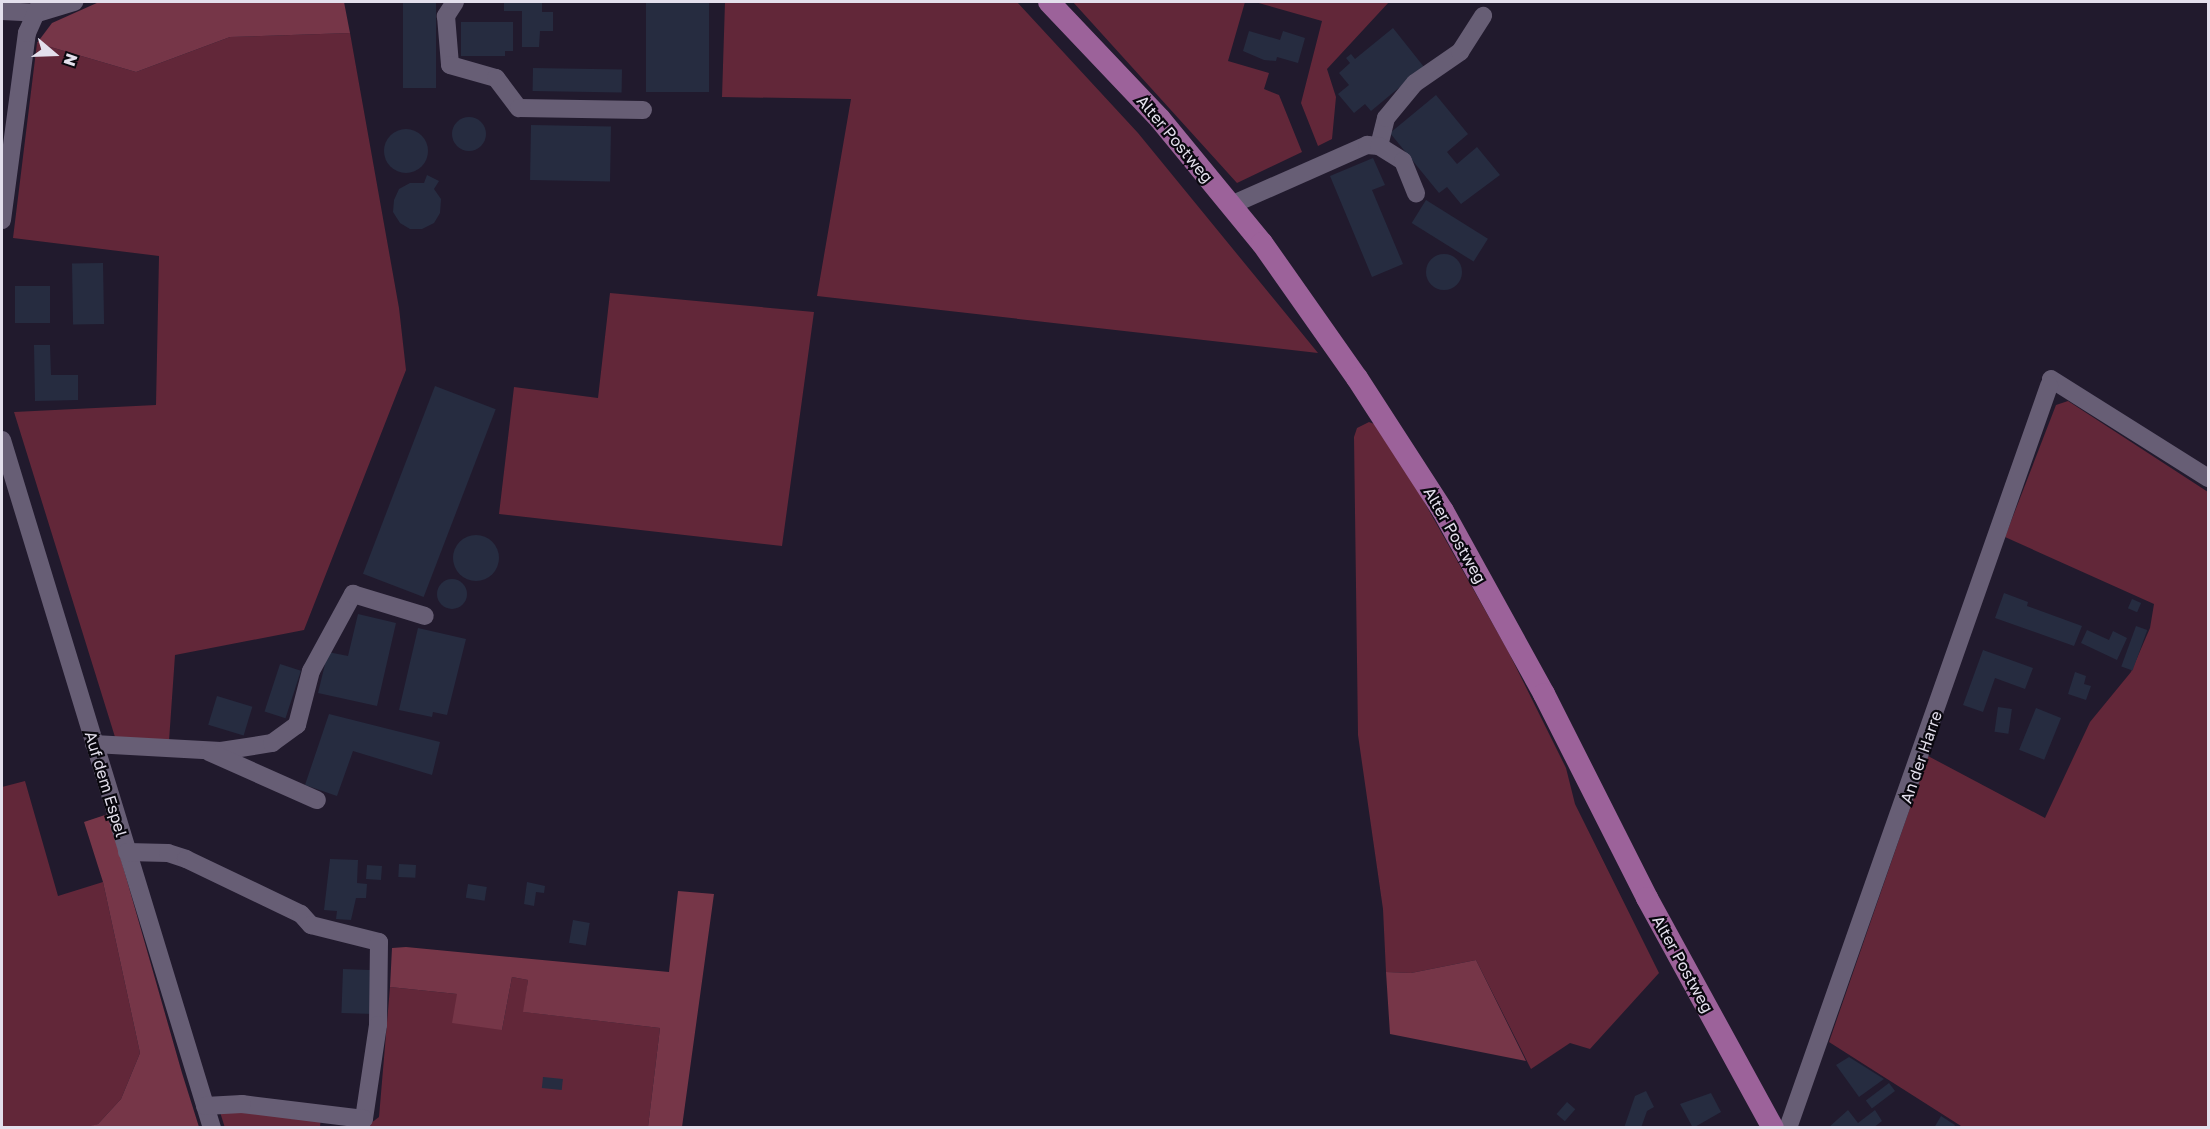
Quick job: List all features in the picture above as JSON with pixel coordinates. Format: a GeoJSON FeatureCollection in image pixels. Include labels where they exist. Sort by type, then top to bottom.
{"type":"FeatureCollection","features":[{"type":"Feature","properties":{"kind":"main road","name":"Alter Postweg"},"geometry":{"type":"LineString","coordinates":[[1049,2],[1160,119],[1231,206],[1357,378],[1443,511],[1544,694],[1647,898],[1773,1128]]}},
{"type":"Feature","properties":{"kind":"street"},"geometry":{"type":"LineString","coordinates":[[2,11],[74,2]]}},
{"type":"Feature","properties":{"kind":"street"},"geometry":{"type":"LineString","coordinates":[[455,2],[446,16],[450,65],[496,78],[519,108],[643,110]]}},
{"type":"Feature","properties":{"kind":"street"},"geometry":{"type":"LineString","coordinates":[[2,220],[27,33],[39,7]]}},
{"type":"Feature","properties":{"kind":"street"},"geometry":{"type":"LineString","coordinates":[[1379,146],[1386,118],[1415,83],[1460,52],[1483,16]]}},
{"type":"Feature","properties":{"kind":"street"},"geometry":{"type":"LineString","coordinates":[[1231,206],[1367,145],[1379,146],[1403,161],[1416,193]]}},
{"type":"Feature","properties":{"kind":"street","name":"An der Harre"},"geometry":{"type":"LineString","coordinates":[[1788,1128],[2050,382],[2208,478]]}},
{"type":"Feature","properties":{"kind":"street","name":"Auf dem Espel"},"geometry":{"type":"LineString","coordinates":[[2,440],[212,1128]]}},
{"type":"Feature","properties":{"kind":"street"},"geometry":{"type":"LineString","coordinates":[[94,744],[204,750],[272,743],[297,725],[311,670],[354,594],[425,616]]}},
{"type":"Feature","properties":{"kind":"street"},"geometry":{"type":"LineString","coordinates":[[204,750],[317,800]]}},
{"type":"Feature","properties":{"kind":"street"},"geometry":{"type":"LineString","coordinates":[[127,852],[168,853],[186,859],[301,914],[311,925],[379,942],[378,1025],[364,1119],[262,1105],[205,1106]]}},
{"type":"Feature","properties":{"kind":"shaded area"},"geometry":{"type":"Polygon","coordinates":[[[99,2],[344,2],[350,33],[230,37],[136,72],[37,43],[52,23],[99,2]]]}},
{"type":"Feature","properties":{"kind":"shaded area"},"geometry":{"type":"Polygon","coordinates":[[[725,2],[1017,2],[1138,133],[1318,353],[817,296],[851,99],[722,97],[725,2]]]}},
{"type":"Feature","properties":{"kind":"shaded area"},"geometry":{"type":"Polygon","coordinates":[[[1073,2],[1245,2],[1228,61],[1269,73],[1264,89],[1279,95],[1302,152],[1237,183],[1073,2]]]}},
{"type":"Feature","properties":{"kind":"shaded area"},"geometry":{"type":"Polygon","coordinates":[[[1255,2],[1389,2],[1327,69],[1336,97],[1332,139],[1318,146],[1301,103],[1322,21],[1255,2]]]}},
{"type":"Feature","properties":{"kind":"shaded area"},"geometry":{"type":"Polygon","coordinates":[[[350,33],[399,308],[406,370],[304,630],[175,655],[169,741],[115,737],[14,412],[156,405],[159,256],[13,238],[37,43],[136,72],[230,37],[350,33]]]}},
{"type":"Feature","properties":{"kind":"shaded area"},"geometry":{"type":"Polygon","coordinates":[[[610,293],[814,312],[782,546],[499,514],[514,387],[598,398],[610,293]]]}},
{"type":"Feature","properties":{"kind":"shaded area"},"geometry":{"type":"Polygon","coordinates":[[[2068,401],[2208,492],[2208,1127],[1961,1126],[1829,1042],[1928,756],[2045,818],[2090,722],[2131,672],[2150,628],[2154,604],[2005,537],[2056,405],[2068,401]]]}},
{"type":"Feature","properties":{"kind":"shaded area"},"geometry":{"type":"Polygon","coordinates":[[[1369,422],[1382,427],[1508,651],[1566,768],[1575,804],[1659,973],[1590,1049],[1570,1043],[1531,1069],[1476,960],[1411,973],[1386,972],[1383,909],[1358,735],[1354,437],[1357,428],[1369,422]]]}},
{"type":"Feature","properties":{"kind":"shaded area"},"geometry":{"type":"Polygon","coordinates":[[[25,781],[58,896],[103,882],[140,1053],[121,1099],[98,1124],[87,1128],[2,1128],[2,787],[25,781]]]}},
{"type":"Feature","properties":{"kind":"shaded area"},"geometry":{"type":"Polygon","coordinates":[[[108,814],[199,1127],[87,1127],[98,1124],[121,1099],[140,1053],[103,882],[84,822],[108,814]]]}},
{"type":"Feature","properties":{"kind":"shaded area"},"geometry":{"type":"Polygon","coordinates":[[[678,891],[714,894],[682,1127],[648,1127],[660,1028],[523,1012],[528,980],[512,977],[502,1030],[452,1023],[457,994],[390,987],[392,948],[406,947],[669,972],[678,891]]]}},
{"type":"Feature","properties":{"kind":"shaded area"},"geometry":{"type":"Polygon","coordinates":[[[1476,960],[1526,1061],[1390,1034],[1386,972],[1411,973],[1476,960]]]}},
{"type":"Feature","properties":{"kind":"shaded area"},"geometry":{"type":"Polygon","coordinates":[[[512,977],[528,980],[524,1012],[660,1028],[648,1127],[358,1128],[359,1121],[371,1123],[379,1117],[390,987],[457,994],[502,1030],[512,977]]]}},
{"type":"Feature","properties":{"kind":"shaded area"},"geometry":{"type":"Polygon","coordinates":[[[220,1112],[321,1116],[320,1127],[225,1128],[220,1112]]]}},
{"type":"Feature","properties":{"kind":"building"},"geometry":{"type":"Polygon","coordinates":[[[403,2],[436,2],[436,88],[403,88],[403,2]]]}},
{"type":"Feature","properties":{"kind":"building"},"geometry":{"type":"Polygon","coordinates":[[[504,2],[542,2],[542,12],[553,12],[553,31],[540,31],[539,47],[522,47],[522,11],[504,11],[504,2]]]}},
{"type":"Feature","properties":{"kind":"building"},"geometry":{"type":"Polygon","coordinates":[[[646,2],[709,2],[709,92],[646,92],[646,2]]]}},
{"type":"Feature","properties":{"kind":"building"},"geometry":{"type":"Polygon","coordinates":[[[461,22],[513,22],[513,51],[505,51],[505,56],[461,56],[461,22]]]}},
{"type":"Feature","properties":{"kind":"building"},"geometry":{"type":"Polygon","coordinates":[[[1393,28],[1424,67],[1371,111],[1365,104],[1354,113],[1338,94],[1349,85],[1339,73],[1350,63],[1346,58],[1351,54],[1355,59],[1393,28]]]}},
{"type":"Feature","properties":{"kind":"building"},"geometry":{"type":"Polygon","coordinates":[[[1249,31],[1280,40],[1283,31],[1305,38],[1298,63],[1277,57],[1276,61],[1264,60],[1243,51],[1249,31]]]}},
{"type":"Feature","properties":{"kind":"building"},"geometry":{"type":"Polygon","coordinates":[[[533,68],[622,70],[622,93],[533,91],[533,68]]]}},
{"type":"Feature","properties":{"kind":"building"},"geometry":{"type":"Polygon","coordinates":[[[1436,95],[1468,134],[1447,152],[1457,164],[1477,147],[1500,175],[1461,204],[1447,187],[1439,193],[1390,133],[1436,95]]]}},
{"type":"Feature","properties":{"kind":"building"},"geometry":{"type":"Polygon","coordinates":[[[469,117],[481,122],[486,134],[481,146],[469,151],[457,146],[452,134],[457,122],[469,117]]]}},
{"type":"Feature","properties":{"kind":"building"},"geometry":{"type":"Polygon","coordinates":[[[531,125],[611,126],[610,181],[530,180],[531,125]]]}},
{"type":"Feature","properties":{"kind":"building"},"geometry":{"type":"Polygon","coordinates":[[[406,129],[421,136],[428,151],[421,166],[406,173],[391,166],[384,151],[391,136],[406,129]]]}},
{"type":"Feature","properties":{"kind":"building"},"geometry":{"type":"Polygon","coordinates":[[[1373,158],[1385,185],[1372,190],[1403,264],[1372,277],[1330,176],[1373,158]]]}},
{"type":"Feature","properties":{"kind":"building"},"geometry":{"type":"Polygon","coordinates":[[[427,175],[439,181],[434,189],[441,199],[440,213],[434,223],[422,229],[410,229],[400,223],[393,212],[394,200],[399,189],[410,183],[424,183],[427,175]]]}},
{"type":"Feature","properties":{"kind":"building"},"geometry":{"type":"Polygon","coordinates":[[[1426,200],[1488,239],[1474,262],[1412,223],[1426,200]]]}},
{"type":"Feature","properties":{"kind":"building"},"geometry":{"type":"Polygon","coordinates":[[[1444,254],[1457,259],[1462,272],[1457,285],[1444,290],[1431,285],[1426,272],[1431,259],[1444,254]]]}},
{"type":"Feature","properties":{"kind":"building"},"geometry":{"type":"Polygon","coordinates":[[[103,263],[104,324],[73,325],[72,264],[103,263]]]}},
{"type":"Feature","properties":{"kind":"building"},"geometry":{"type":"Polygon","coordinates":[[[15,286],[50,286],[50,323],[15,323],[15,286]]]}},
{"type":"Feature","properties":{"kind":"building"},"geometry":{"type":"Polygon","coordinates":[[[34,345],[50,345],[51,375],[78,375],[78,400],[35,401],[34,345]]]}},
{"type":"Feature","properties":{"kind":"building"},"geometry":{"type":"Polygon","coordinates":[[[435,386],[496,409],[424,597],[363,574],[435,386]]]}},
{"type":"Feature","properties":{"kind":"building"},"geometry":{"type":"Polygon","coordinates":[[[481,535],[493,541],[498,549],[498,567],[493,575],[485,580],[471,581],[463,578],[456,571],[453,553],[456,545],[463,538],[481,535]]]}},
{"type":"Feature","properties":{"kind":"building"},"geometry":{"type":"Polygon","coordinates":[[[452,579],[463,583],[467,594],[463,605],[452,609],[441,605],[437,594],[441,583],[452,579]]]}},
{"type":"Feature","properties":{"kind":"building"},"geometry":{"type":"Polygon","coordinates":[[[2004,593],[2028,602],[2027,606],[2082,626],[2074,646],[1995,618],[2004,593]]]}},
{"type":"Feature","properties":{"kind":"building"},"geometry":{"type":"Polygon","coordinates":[[[2132,599],[2141,603],[2137,612],[2128,608],[2132,599]]]}},
{"type":"Feature","properties":{"kind":"building"},"geometry":{"type":"Polygon","coordinates":[[[358,614],[396,623],[377,706],[318,693],[328,652],[348,656],[358,614]]]}},
{"type":"Feature","properties":{"kind":"building"},"geometry":{"type":"Polygon","coordinates":[[[2136,626],[2147,630],[2133,671],[2121,666],[2136,626]]]}},
{"type":"Feature","properties":{"kind":"building"},"geometry":{"type":"Polygon","coordinates":[[[418,628],[466,639],[447,715],[433,712],[432,717],[399,710],[418,628]]]}},
{"type":"Feature","properties":{"kind":"building"},"geometry":{"type":"Polygon","coordinates":[[[2087,630],[2109,640],[2113,631],[2127,638],[2117,660],[2081,643],[2087,630]]]}},
{"type":"Feature","properties":{"kind":"building"},"geometry":{"type":"Polygon","coordinates":[[[1983,650],[2033,668],[2025,689],[1995,678],[1983,712],[1963,705],[1983,650]]]}},
{"type":"Feature","properties":{"kind":"building"},"geometry":{"type":"Polygon","coordinates":[[[280,664],[301,671],[285,718],[265,712],[280,664]]]}},
{"type":"Feature","properties":{"kind":"building"},"geometry":{"type":"Polygon","coordinates":[[[2075,672],[2086,676],[2084,684],[2091,686],[2086,700],[2068,694],[2075,672]]]}},
{"type":"Feature","properties":{"kind":"building"},"geometry":{"type":"Polygon","coordinates":[[[217,696],[252,707],[244,736],[208,725],[217,696]]]}},
{"type":"Feature","properties":{"kind":"building"},"geometry":{"type":"Polygon","coordinates":[[[1998,707],[2012,709],[2008,734],[1995,732],[1998,707]]]}},
{"type":"Feature","properties":{"kind":"building"},"geometry":{"type":"Polygon","coordinates":[[[2036,708],[2061,718],[2044,760],[2019,750],[2036,708]]]}},
{"type":"Feature","properties":{"kind":"building"},"geometry":{"type":"Polygon","coordinates":[[[329,714],[440,742],[432,775],[353,751],[337,796],[305,785],[329,714]]]}},
{"type":"Feature","properties":{"kind":"building"},"geometry":{"type":"Polygon","coordinates":[[[330,859],[358,860],[357,883],[367,884],[366,898],[356,898],[351,920],[336,919],[337,911],[324,910],[330,859]]]}},
{"type":"Feature","properties":{"kind":"building"},"geometry":{"type":"Polygon","coordinates":[[[399,864],[416,865],[415,878],[398,877],[399,864]]]}},
{"type":"Feature","properties":{"kind":"building"},"geometry":{"type":"Polygon","coordinates":[[[367,865],[382,866],[381,880],[366,879],[367,865]]]}},
{"type":"Feature","properties":{"kind":"building"},"geometry":{"type":"Polygon","coordinates":[[[527,882],[545,886],[544,893],[536,892],[534,906],[524,904],[527,882]]]}},
{"type":"Feature","properties":{"kind":"building"},"geometry":{"type":"Polygon","coordinates":[[[468,884],[487,887],[485,901],[466,898],[468,884]]]}},
{"type":"Feature","properties":{"kind":"building"},"geometry":{"type":"Polygon","coordinates":[[[573,920],[590,923],[586,946],[569,943],[573,920]]]}},
{"type":"Feature","properties":{"kind":"building"},"geometry":{"type":"Polygon","coordinates":[[[343,969],[376,970],[374,1014],[341,1013],[343,969]]]}},
{"type":"Feature","properties":{"kind":"building"},"geometry":{"type":"Polygon","coordinates":[[[1849,1057],[1884,1079],[1859,1097],[1836,1065],[1849,1057]]]}},
{"type":"Feature","properties":{"kind":"building"},"geometry":{"type":"Polygon","coordinates":[[[543,1077],[563,1079],[562,1090],[542,1088],[543,1077]]]}},
{"type":"Feature","properties":{"kind":"building"},"geometry":{"type":"Polygon","coordinates":[[[1889,1083],[1895,1091],[1872,1108],[1866,1100],[1889,1083]]]}},
{"type":"Feature","properties":{"kind":"building"},"geometry":{"type":"Polygon","coordinates":[[[1646,1091],[1654,1107],[1647,1111],[1641,1128],[1624,1128],[1635,1096],[1646,1091]]]}},
{"type":"Feature","properties":{"kind":"building"},"geometry":{"type":"Polygon","coordinates":[[[1711,1093],[1721,1112],[1693,1128],[1680,1104],[1711,1093]]]}},
{"type":"Feature","properties":{"kind":"building"},"geometry":{"type":"Polygon","coordinates":[[[1567,1102],[1575,1109],[1565,1121],[1557,1114],[1567,1102]]]}},
{"type":"Feature","properties":{"kind":"building"},"geometry":{"type":"Polygon","coordinates":[[[1848,1110],[1858,1123],[1875,1110],[1882,1121],[1873,1128],[1828,1128],[1848,1110]]]}},
{"type":"Feature","properties":{"kind":"building"},"geometry":{"type":"Polygon","coordinates":[[[1941,1116],[1955,1125],[1953,1128],[1934,1128],[1941,1116]]]}}]}
